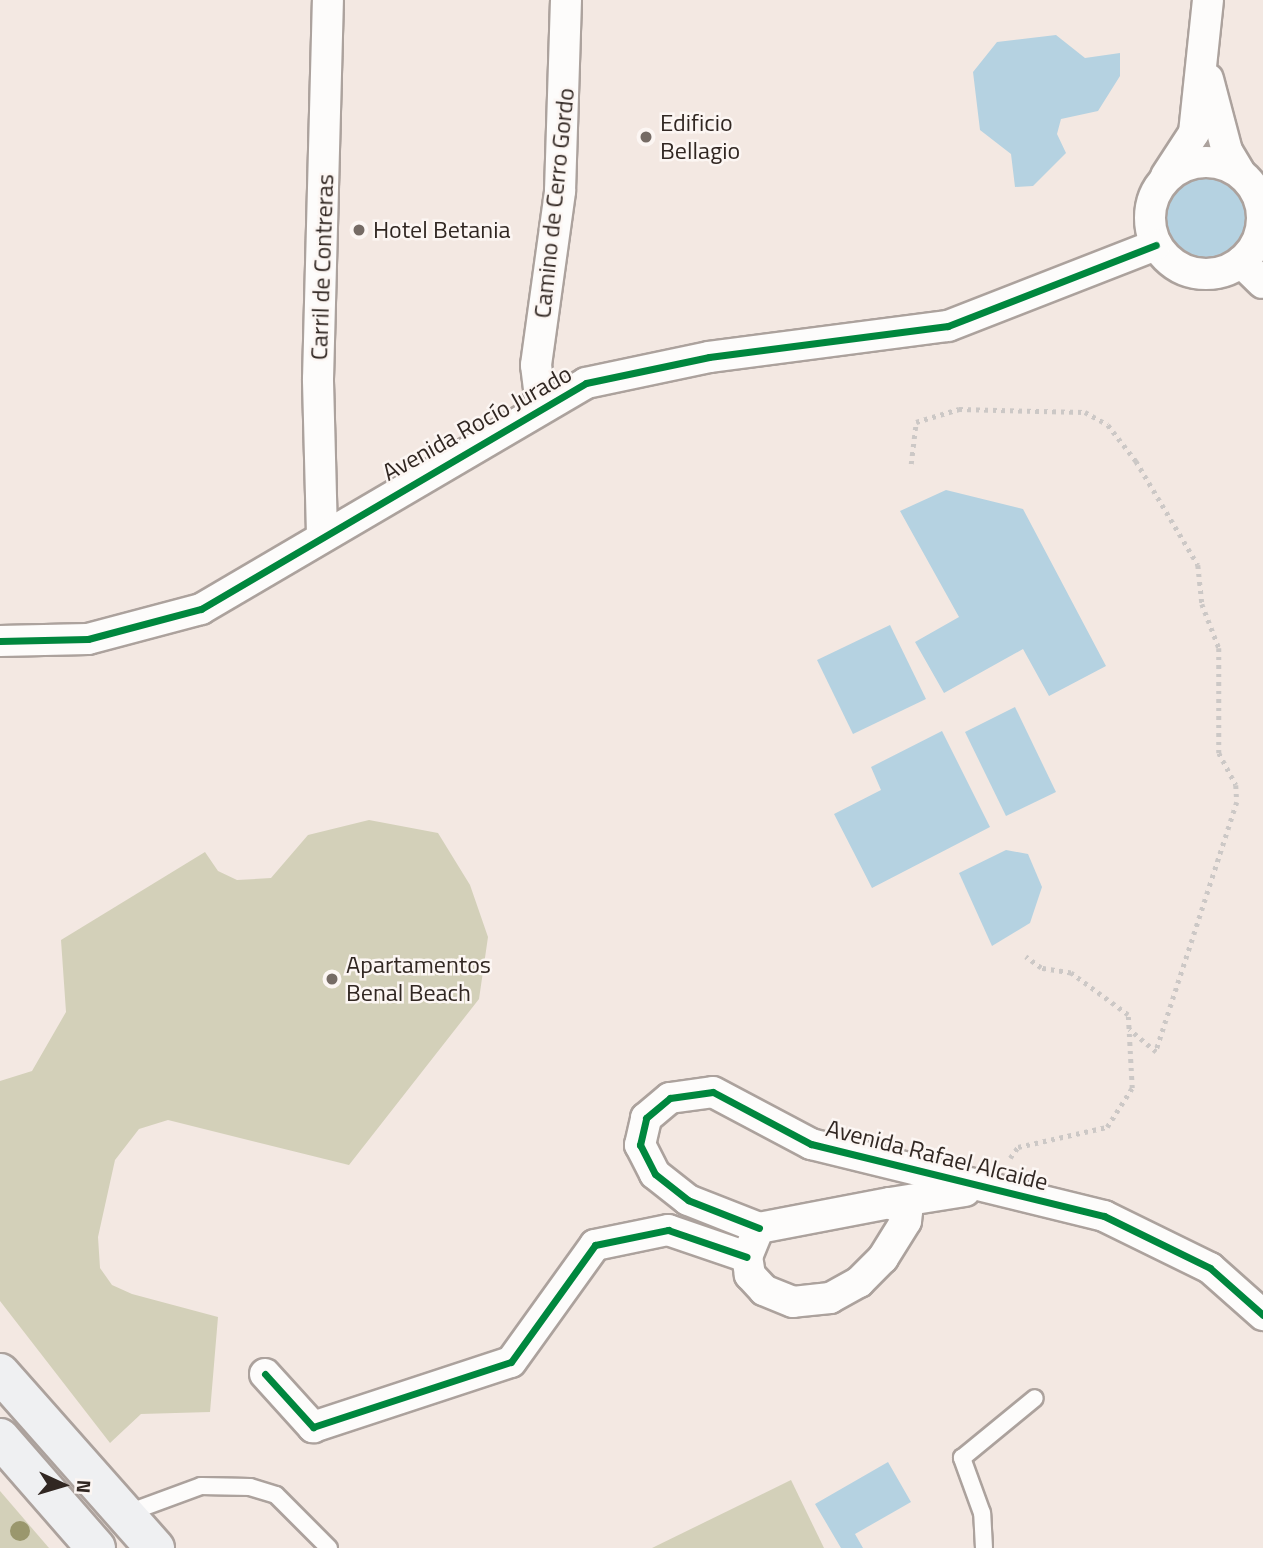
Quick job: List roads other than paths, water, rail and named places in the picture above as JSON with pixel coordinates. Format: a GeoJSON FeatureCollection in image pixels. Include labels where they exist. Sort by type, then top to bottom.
{"type":"FeatureCollection","features":[{"type":"Feature","properties":{"kind":"main road"},"geometry":{"type":"LineString","coordinates":[[0,1373],[155,1548]]}},
{"type":"Feature","properties":{"kind":"main road"},"geometry":{"type":"LineString","coordinates":[[0,1438],[96,1548]]}},
{"type":"Feature","properties":{"kind":"street","name":"Carril de Contreras"},"geometry":{"type":"LineString","coordinates":[[322,534],[318,379],[328,0]]}},
{"type":"Feature","properties":{"kind":"street","name":"Camino de Cerro Gordo"},"geometry":{"type":"LineString","coordinates":[[541,405],[536,365],[560,191],[566,0]]}},
{"type":"Feature","properties":{"kind":"street"},"geometry":{"type":"LineString","coordinates":[[1205,65],[1227,151],[1238,172],[1251,184],[1262,217],[1260,233],[1241,262],[1205,275],[1185,271],[1156,245],[1150,209],[1156,191],[1194,133],[1205,65],[1208,0]]}},
{"type":"Feature","properties":{"kind":"street"},"geometry":{"type":"LineString","coordinates":[[1156,191],[1184,166],[1203,161],[1238,172]]}},
{"type":"Feature","properties":{"kind":"street","name":"Avenida Rocío Jurado"},"geometry":{"type":"LineString","coordinates":[[0,641],[88,639],[201,609],[541,405],[586,383],[709,357],[948,326],[1156,245]]}},
{"type":"Feature","properties":{"kind":"street"},"geometry":{"type":"LineString","coordinates":[[1241,262],[1263,283]]}},
{"type":"Feature","properties":{"kind":"street","name":"Avenida Rafael Alcaide"},"geometry":{"type":"LineString","coordinates":[[990,1188],[890,1203],[759,1228],[688,1200],[655,1174],[640,1145],[646,1118],[670,1098],[713,1092],[811,1144],[1104,1216],[1210,1268],[1263,1315]]}},
{"type":"Feature","properties":{"kind":"street"},"geometry":{"type":"LineString","coordinates":[[759,1228],[747,1257],[750,1275],[764,1290],[793,1302],[830,1298],[859,1282],[889,1248],[906,1212],[890,1203]]}},
{"type":"Feature","properties":{"kind":"street"},"geometry":{"type":"LineString","coordinates":[[265,1374],[313,1427],[511,1362],[595,1245],[668,1230],[747,1257]]}},
{"type":"Feature","properties":{"kind":"lane"},"geometry":{"type":"LineString","coordinates":[[984,1548],[982,1513],[962,1458],[1035,1398]]}},
{"type":"Feature","properties":{"kind":"lane"},"geometry":{"type":"LineString","coordinates":[[125,1514],[201,1486],[250,1487],[276,1495],[329,1548]]}},
{"type":"Feature","properties":{"kind":"water"},"geometry":{"type":"Polygon","coordinates":[[[1056,35],[1085,58],[1120,53],[1120,76],[1098,111],[1061,119],[1057,134],[1066,153],[1033,186],[1015,187],[1011,154],[980,130],[973,72],[997,42],[1056,35]]]}},
{"type":"Feature","properties":{"kind":"water"},"geometry":{"type":"Polygon","coordinates":[[[1205,175],[1222,179],[1237,188],[1246,203],[1250,220],[1246,237],[1237,252],[1222,261],[1205,265],[1188,261],[1173,252],[1164,237],[1160,220],[1164,203],[1173,188],[1188,179],[1205,175]]]}},
{"type":"Feature","properties":{"kind":"water"},"geometry":{"type":"Polygon","coordinates":[[[946,490],[1023,509],[1106,666],[1049,696],[1023,649],[944,693],[915,642],[959,617],[900,511],[946,490]]]}},
{"type":"Feature","properties":{"kind":"water"},"geometry":{"type":"Polygon","coordinates":[[[890,625],[926,699],[853,734],[817,660],[890,625]]]}},
{"type":"Feature","properties":{"kind":"water"},"geometry":{"type":"Polygon","coordinates":[[[1015,707],[1056,792],[1006,816],[965,732],[1015,707]]]}},
{"type":"Feature","properties":{"kind":"water"},"geometry":{"type":"Polygon","coordinates":[[[942,731],[990,827],[872,888],[834,814],[881,790],[871,767],[942,731]]]}},
{"type":"Feature","properties":{"kind":"water"},"geometry":{"type":"Polygon","coordinates":[[[1006,850],[1028,854],[1042,887],[1030,923],[992,946],[959,873],[1006,850]]]}},
{"type":"Feature","properties":{"kind":"water"},"geometry":{"type":"Polygon","coordinates":[[[888,1462],[911,1502],[855,1534],[863,1548],[841,1548],[815,1504],[888,1462]]]}},
{"type":"Feature","properties":{"kind":"place","name":"Edificio Bellagio"},"geometry":{"type":"Point","coordinates":[646,137]}},
{"type":"Feature","properties":{"kind":"place","name":"Hotel Betania"},"geometry":{"type":"Point","coordinates":[359,230]}},
{"type":"Feature","properties":{"kind":"place","name":"Apartamentos Benal Beach"},"geometry":{"type":"Point","coordinates":[332,979]}}]}
